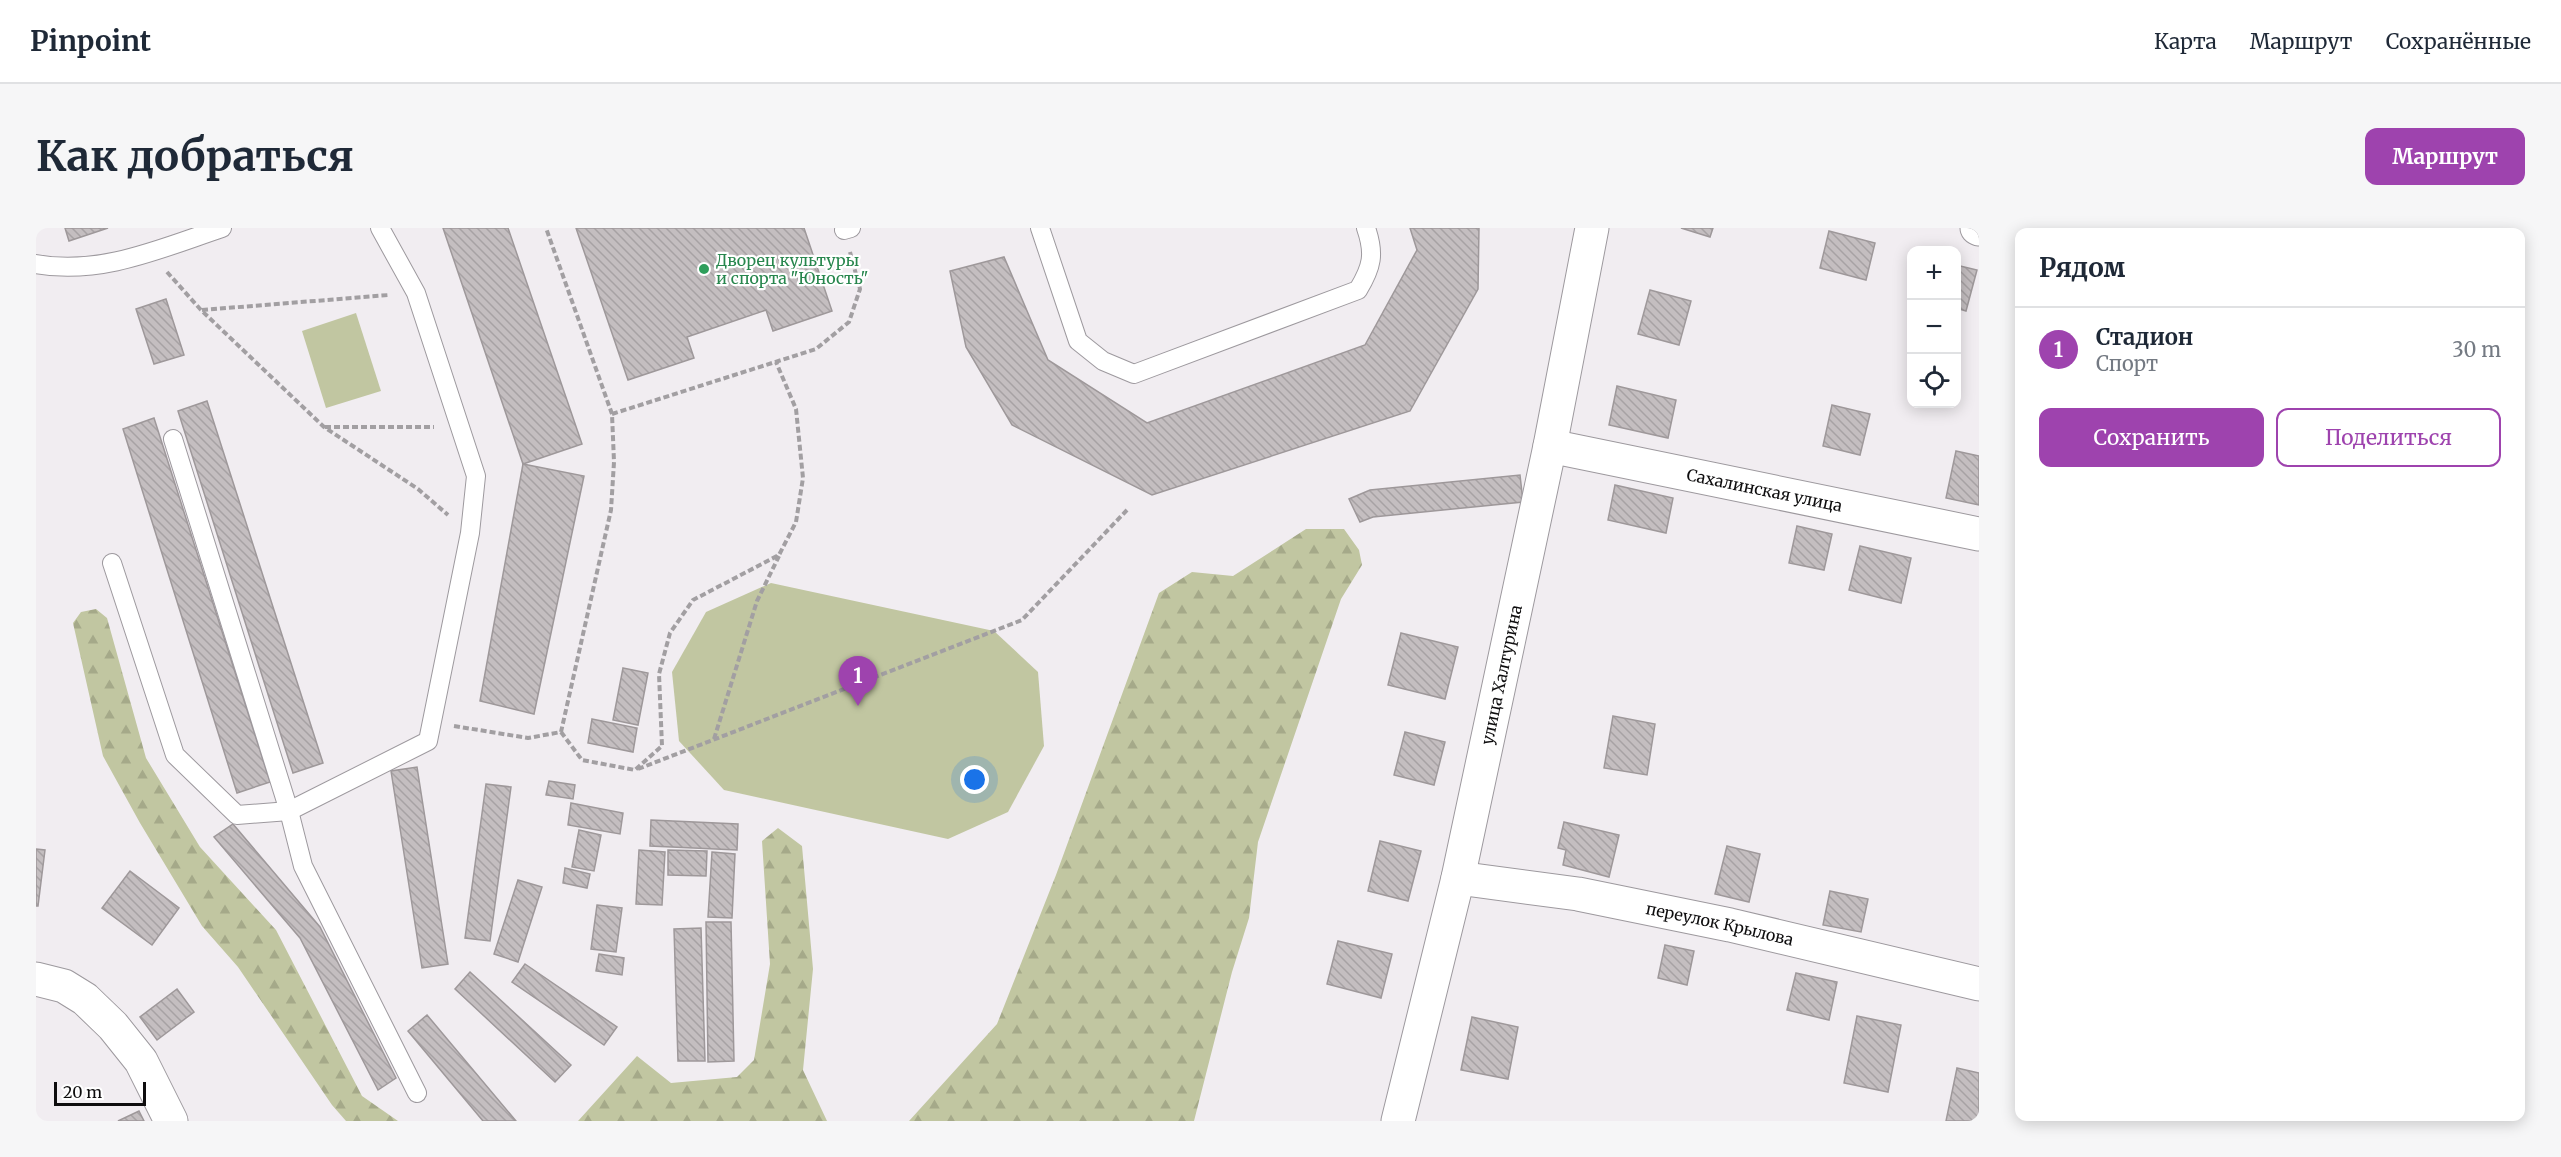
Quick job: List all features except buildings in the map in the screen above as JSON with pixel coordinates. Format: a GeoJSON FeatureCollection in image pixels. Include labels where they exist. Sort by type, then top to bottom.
{"type":"FeatureCollection","features":[{"type":"Feature","properties":{"kind":"street","name":"улица Халтурина"},"geometry":{"type":"LineString","coordinates":[[1398,1121],[1458,878],[1550,446],[1592,228]]}},
{"type":"Feature","properties":{"kind":"street","name":"Сахалинская улица"},"geometry":{"type":"LineString","coordinates":[[1550,446],[1979,534]]}},
{"type":"Feature","properties":{"kind":"street","name":"переулок Крылова"},"geometry":{"type":"LineString","coordinates":[[1458,878],[1578,894],[1695,917],[1979,984]]}},
{"type":"Feature","properties":{"kind":"street"},"geometry":{"type":"LineString","coordinates":[[36,980],[64,986],[85,999],[113,1026],[141,1061],[171,1121]]}},
{"type":"Feature","properties":{"kind":"lane"},"geometry":{"type":"LineString","coordinates":[[36,264],[78,268],[106,264],[151,253],[222,228]]}},
{"type":"Feature","properties":{"kind":"lane"},"geometry":{"type":"LineString","coordinates":[[112,563],[176,754],[237,815],[289,811],[428,741],[470,532],[476,476],[462,426],[416,294],[380,228]]}},
{"type":"Feature","properties":{"kind":"lane"},"geometry":{"type":"LineString","coordinates":[[1040,228],[1078,341],[1103,361],[1134,374],[1358,290],[1370,270],[1371,242],[1366,228]]}},
{"type":"Feature","properties":{"kind":"lane"},"geometry":{"type":"LineString","coordinates":[[173,440],[289,811],[303,866],[417,1093]]}},
{"type":"Feature","properties":{"kind":"path"},"geometry":{"type":"LineString","coordinates":[[546,228],[612,414],[614,462],[611,510],[561,732],[582,760],[635,770],[1022,620],[1127,510]]}},
{"type":"Feature","properties":{"kind":"path"},"geometry":{"type":"LineString","coordinates":[[612,414],[816,349],[849,322],[860,289],[848,229]]}},
{"type":"Feature","properties":{"kind":"path"},"geometry":{"type":"LineString","coordinates":[[151,253],[201,310],[324,427],[418,489],[470,532]]}},
{"type":"Feature","properties":{"kind":"path"},"geometry":{"type":"LineString","coordinates":[[201,310],[416,294]]}},
{"type":"Feature","properties":{"kind":"path"},"geometry":{"type":"LineString","coordinates":[[714,740],[757,601],[796,522],[803,478],[796,409],[776,362]]}},
{"type":"Feature","properties":{"kind":"path"},"geometry":{"type":"LineString","coordinates":[[324,427],[462,426]]}},
{"type":"Feature","properties":{"kind":"path"},"geometry":{"type":"LineString","coordinates":[[635,770],[662,747],[659,674],[670,633],[693,600],[779,555]]}},
{"type":"Feature","properties":{"kind":"path"},"geometry":{"type":"LineString","coordinates":[[450,726],[528,738],[561,732]]}},
{"type":"Feature","properties":{"kind":"green space"},"geometry":{"type":"Polygon","coordinates":[[[356,313],[381,391],[326,408],[302,331],[356,313]]]}},
{"type":"Feature","properties":{"kind":"green space"},"geometry":{"type":"Polygon","coordinates":[[[1306,529],[1344,529],[1359,550],[1362,565],[1341,599],[1258,842],[1249,918],[1232,972],[1194,1121],[909,1121],[997,1024],[1056,875],[1159,593],[1192,572],[1233,576],[1306,529]]]}},
{"type":"Feature","properties":{"kind":"green space"},"geometry":{"type":"Polygon","coordinates":[[[771,583],[994,631],[1038,672],[1044,746],[1008,812],[948,839],[724,790],[679,741],[672,672],[706,612],[771,583]]]}},
{"type":"Feature","properties":{"kind":"green space"},"geometry":{"type":"Polygon","coordinates":[[[96,609],[107,618],[146,758],[200,847],[276,930],[362,1096],[398,1121],[346,1121],[332,1105],[238,967],[202,926],[140,823],[103,756],[73,623],[81,612],[96,609]]]}},
{"type":"Feature","properties":{"kind":"green space"},"geometry":{"type":"Polygon","coordinates":[[[778,828],[802,846],[813,969],[803,1070],[827,1121],[578,1121],[637,1056],[671,1083],[737,1077],[754,1060],[770,964],[762,841],[778,828]]]}},
{"type":"Feature","properties":{"kind":"place","name":"Дворец культуры и спорта \"Юность\""},"geometry":{"type":"Point","coordinates":[704,269]}},
{"type":"Feature","properties":{"kind":"place","name":"Стадион"},"geometry":{"type":"Point","coordinates":[858,706]}}]}
